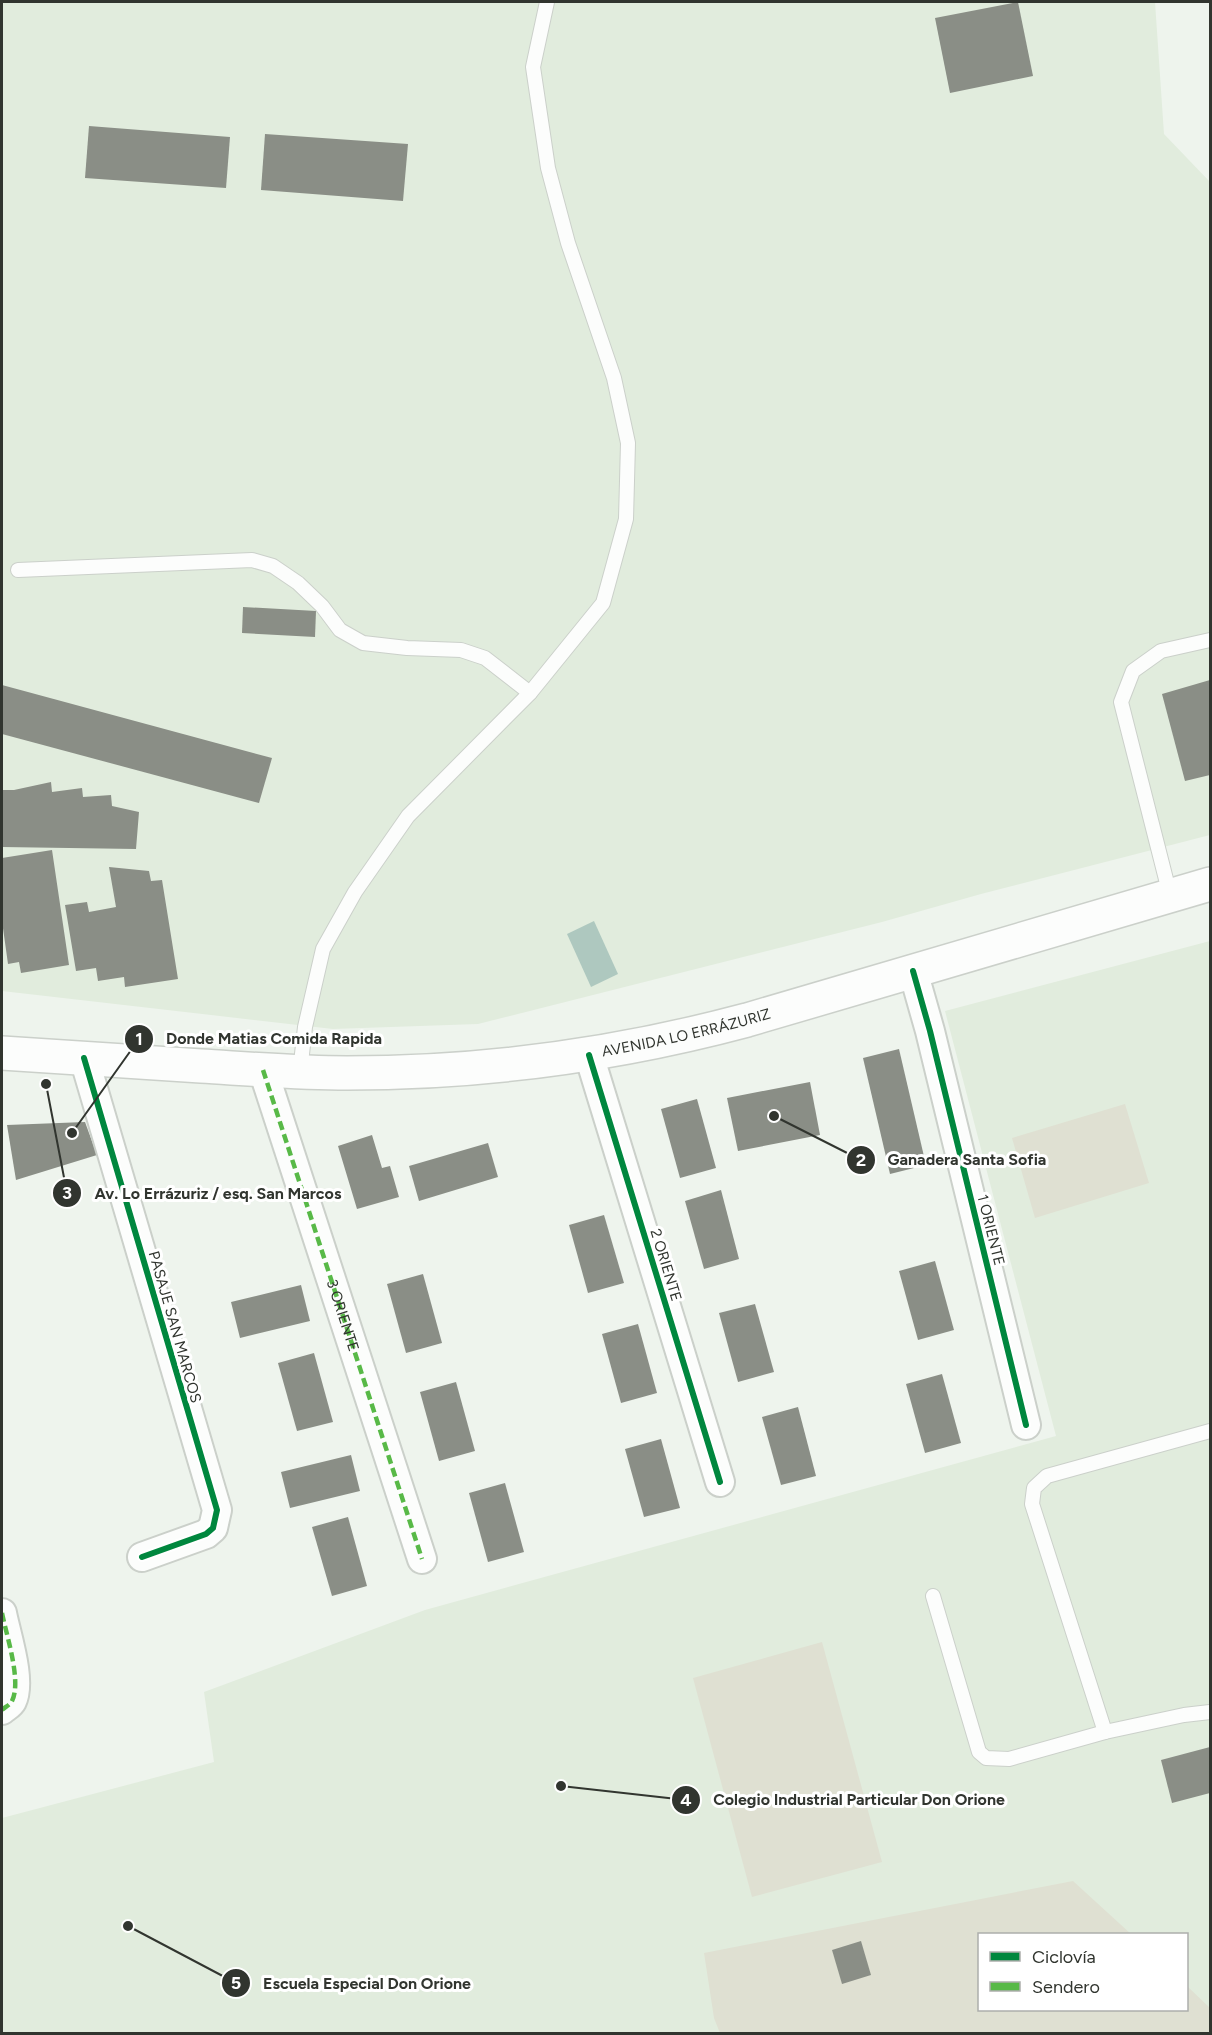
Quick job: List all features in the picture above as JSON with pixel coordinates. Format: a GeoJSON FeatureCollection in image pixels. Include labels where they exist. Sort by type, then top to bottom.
{"type":"FeatureCollection","features":[{"type":"Feature","properties":{"kind":"main road","name":"AVENIDA LO ERRÁZURIZ"},"geometry":{"type":"LineString","coordinates":[[2,1053],[300,1072],[415,1071],[589,1055],[705,1031],[1210,884]]}},
{"type":"Feature","properties":{"kind":"street","name":"1 ORIENTE"},"geometry":{"type":"LineString","coordinates":[[913,971],[930,1031],[1026,1425]]}},
{"type":"Feature","properties":{"kind":"street","name":"2 ORIENTE"},"geometry":{"type":"LineString","coordinates":[[589,1055],[720,1482]]}},
{"type":"Feature","properties":{"kind":"street","name":"PASAJE SAN MARCOS"},"geometry":{"type":"LineString","coordinates":[[84,1058],[217,1510],[213,1528],[206,1534],[142,1557]]}},
{"type":"Feature","properties":{"kind":"street","name":"3 ORIENTE"},"geometry":{"type":"LineString","coordinates":[[263,1070],[422,1559]]}},
{"type":"Feature","properties":{"kind":"street"},"geometry":{"type":"LineString","coordinates":[[2,1613],[14,1667],[8,1700]]}},
{"type":"Feature","properties":{"kind":"lane"},"geometry":{"type":"LineString","coordinates":[[300,1072],[305,1027],[323,949],[355,892],[408,816],[530,693],[603,603],[626,519],[628,443],[614,378],[568,243],[548,168],[534,67],[547,2]]}},
{"type":"Feature","properties":{"kind":"lane"},"geometry":{"type":"LineString","coordinates":[[18,570],[252,560],[273,566],[298,583],[322,606],[340,630],[363,643],[406,648],[461,650],[485,658],[530,693]]}},
{"type":"Feature","properties":{"kind":"lane"},"geometry":{"type":"LineString","coordinates":[[1170,894],[1121,702],[1133,671],[1161,651],[1210,640]]}},
{"type":"Feature","properties":{"kind":"lane"},"geometry":{"type":"LineString","coordinates":[[1106,1732],[1032,1504],[1034,1488],[1047,1476],[1210,1431]]}},
{"type":"Feature","properties":{"kind":"lane"},"geometry":{"type":"LineString","coordinates":[[933,1596],[979,1752],[986,1758],[1009,1759],[1106,1732],[1184,1715],[1210,1712]]}},
{"type":"Feature","properties":{"kind":"shaded area"},"geometry":{"type":"Polygon","coordinates":[[[2,2],[1155,2],[1164,134],[1210,182],[1210,835],[882,922],[478,1024],[333,1029],[2,991],[2,2]]]}},
{"type":"Feature","properties":{"kind":"shaded area"},"geometry":{"type":"Polygon","coordinates":[[[1210,941],[1210,2033],[2,2034],[2,1818],[214,1762],[204,1692],[425,1610],[1056,1436],[945,1011],[1210,941]]]}},
{"type":"Feature","properties":{"kind":"shaded area"},"geometry":{"type":"Polygon","coordinates":[[[1125,1104],[1149,1183],[1035,1218],[1012,1138],[1125,1104]]]}},
{"type":"Feature","properties":{"kind":"shaded area"},"geometry":{"type":"Polygon","coordinates":[[[822,1642],[882,1862],[752,1897],[693,1678],[822,1642]]]}},
{"type":"Feature","properties":{"kind":"shaded area"},"geometry":{"type":"Polygon","coordinates":[[[1073,1881],[1130,1933],[978,1933],[978,2011],[1188,2011],[1188,1987],[1210,2008],[1210,2033],[720,2033],[714,2018],[704,1953],[1073,1881]]]}},
{"type":"Feature","properties":{"kind":"water"},"geometry":{"type":"Polygon","coordinates":[[[594,921],[618,974],[591,987],[567,934],[594,921]]]}},
{"type":"Feature","properties":{"kind":"building"},"geometry":{"type":"Polygon","coordinates":[[[1018,2],[1033,76],[950,93],[935,18],[1018,2]]]}},
{"type":"Feature","properties":{"kind":"building"},"geometry":{"type":"Polygon","coordinates":[[[89,126],[230,137],[226,188],[85,178],[89,126]]]}},
{"type":"Feature","properties":{"kind":"building"},"geometry":{"type":"Polygon","coordinates":[[[265,134],[408,144],[403,201],[261,190],[265,134]]]}},
{"type":"Feature","properties":{"kind":"building"},"geometry":{"type":"Polygon","coordinates":[[[243,607],[316,611],[315,637],[242,633],[243,607]]]}},
{"type":"Feature","properties":{"kind":"building"},"geometry":{"type":"Polygon","coordinates":[[[1210,680],[1210,775],[1185,781],[1162,694],[1210,680]]]}},
{"type":"Feature","properties":{"kind":"building"},"geometry":{"type":"Polygon","coordinates":[[[2,685],[272,758],[259,803],[2,734],[2,685]]]}},
{"type":"Feature","properties":{"kind":"building"},"geometry":{"type":"Polygon","coordinates":[[[51,782],[52,792],[82,788],[83,797],[111,795],[112,806],[139,812],[136,849],[2,847],[2,790],[14,790],[51,782]]]}},
{"type":"Feature","properties":{"kind":"building"},"geometry":{"type":"Polygon","coordinates":[[[52,850],[69,965],[21,973],[19,962],[8,964],[2,921],[2,858],[52,850]]]}},
{"type":"Feature","properties":{"kind":"building"},"geometry":{"type":"Polygon","coordinates":[[[109,867],[149,871],[151,881],[162,880],[178,979],[125,987],[124,977],[98,981],[96,968],[76,971],[65,905],[87,902],[89,912],[116,907],[109,867]]]}},
{"type":"Feature","properties":{"kind":"building"},"geometry":{"type":"Polygon","coordinates":[[[899,1049],[926,1165],[890,1174],[863,1058],[899,1049]]]}},
{"type":"Feature","properties":{"kind":"building"},"geometry":{"type":"Polygon","coordinates":[[[810,1082],[820,1135],[738,1151],[727,1098],[810,1082]]]}},
{"type":"Feature","properties":{"kind":"building"},"geometry":{"type":"Polygon","coordinates":[[[697,1099],[716,1168],[680,1178],[661,1109],[697,1099]]]}},
{"type":"Feature","properties":{"kind":"building"},"geometry":{"type":"Polygon","coordinates":[[[85,1122],[97,1155],[16,1180],[7,1125],[85,1122]]]}},
{"type":"Feature","properties":{"kind":"building"},"geometry":{"type":"Polygon","coordinates":[[[372,1135],[382,1168],[390,1166],[399,1197],[357,1209],[338,1146],[372,1135]]]}},
{"type":"Feature","properties":{"kind":"building"},"geometry":{"type":"Polygon","coordinates":[[[488,1143],[498,1177],[419,1201],[409,1166],[488,1143]]]}},
{"type":"Feature","properties":{"kind":"building"},"geometry":{"type":"Polygon","coordinates":[[[721,1190],[739,1259],[704,1269],[685,1201],[721,1190]]]}},
{"type":"Feature","properties":{"kind":"building"},"geometry":{"type":"Polygon","coordinates":[[[604,1215],[624,1283],[588,1293],[569,1225],[604,1215]]]}},
{"type":"Feature","properties":{"kind":"building"},"geometry":{"type":"Polygon","coordinates":[[[935,1261],[954,1330],[918,1340],[899,1271],[935,1261]]]}},
{"type":"Feature","properties":{"kind":"building"},"geometry":{"type":"Polygon","coordinates":[[[423,1274],[442,1343],[406,1353],[387,1284],[423,1274]]]}},
{"type":"Feature","properties":{"kind":"building"},"geometry":{"type":"Polygon","coordinates":[[[301,1285],[310,1321],[240,1338],[231,1302],[301,1285]]]}},
{"type":"Feature","properties":{"kind":"building"},"geometry":{"type":"Polygon","coordinates":[[[755,1304],[774,1372],[738,1382],[719,1313],[755,1304]]]}},
{"type":"Feature","properties":{"kind":"building"},"geometry":{"type":"Polygon","coordinates":[[[638,1324],[657,1393],[621,1403],[602,1334],[638,1324]]]}},
{"type":"Feature","properties":{"kind":"building"},"geometry":{"type":"Polygon","coordinates":[[[314,1353],[333,1422],[297,1431],[278,1363],[314,1353]]]}},
{"type":"Feature","properties":{"kind":"building"},"geometry":{"type":"Polygon","coordinates":[[[942,1374],[961,1443],[925,1453],[906,1384],[942,1374]]]}},
{"type":"Feature","properties":{"kind":"building"},"geometry":{"type":"Polygon","coordinates":[[[456,1382],[475,1451],[439,1461],[420,1392],[456,1382]]]}},
{"type":"Feature","properties":{"kind":"building"},"geometry":{"type":"Polygon","coordinates":[[[798,1407],[816,1476],[781,1485],[762,1417],[798,1407]]]}},
{"type":"Feature","properties":{"kind":"building"},"geometry":{"type":"Polygon","coordinates":[[[661,1439],[680,1508],[644,1517],[625,1449],[661,1439]]]}},
{"type":"Feature","properties":{"kind":"building"},"geometry":{"type":"Polygon","coordinates":[[[351,1455],[360,1491],[290,1508],[281,1472],[351,1455]]]}},
{"type":"Feature","properties":{"kind":"building"},"geometry":{"type":"Polygon","coordinates":[[[505,1483],[524,1552],[488,1562],[469,1493],[505,1483]]]}},
{"type":"Feature","properties":{"kind":"building"},"geometry":{"type":"Polygon","coordinates":[[[348,1517],[367,1586],[332,1596],[312,1527],[348,1517]]]}},
{"type":"Feature","properties":{"kind":"building"},"geometry":{"type":"Polygon","coordinates":[[[1210,1747],[1210,1793],[1172,1803],[1161,1760],[1210,1747]]]}},
{"type":"Feature","properties":{"kind":"building"},"geometry":{"type":"Polygon","coordinates":[[[861,1941],[871,1975],[842,1984],[832,1950],[861,1941]]]}},
{"type":"Feature","properties":{"kind":"marked path"},"geometry":{"type":"LineString","coordinates":[[263,1070],[422,1559]]}},
{"type":"Feature","properties":{"kind":"marked path"},"geometry":{"type":"LineString","coordinates":[[2,1613],[15,1682],[12,1701],[2,1710]]}},
{"type":"Feature","properties":{"kind":"cycle path"},"geometry":{"type":"LineString","coordinates":[[913,971],[930,1031],[1026,1425]]}},
{"type":"Feature","properties":{"kind":"cycle path"},"geometry":{"type":"LineString","coordinates":[[589,1055],[720,1482]]}},
{"type":"Feature","properties":{"kind":"cycle path"},"geometry":{"type":"LineString","coordinates":[[84,1058],[217,1510],[213,1528],[206,1534],[142,1557]]}},
{"type":"Feature","properties":{"kind":"place","name":"Av. Lo Errázuriz / esq. San Marcos"},"geometry":{"type":"Point","coordinates":[46,1084]}},
{"type":"Feature","properties":{"kind":"place","name":"Ganadera Santa Sofia"},"geometry":{"type":"Point","coordinates":[774,1116]}},
{"type":"Feature","properties":{"kind":"place","name":"Donde Matias Comida Rapida"},"geometry":{"type":"Point","coordinates":[72,1133]}},
{"type":"Feature","properties":{"kind":"place","name":"Colegio Industrial Particular Don Orione"},"geometry":{"type":"Point","coordinates":[561,1786]}},
{"type":"Feature","properties":{"kind":"place","name":"Escuela Especial Don Orione"},"geometry":{"type":"Point","coordinates":[128,1926]}}]}
